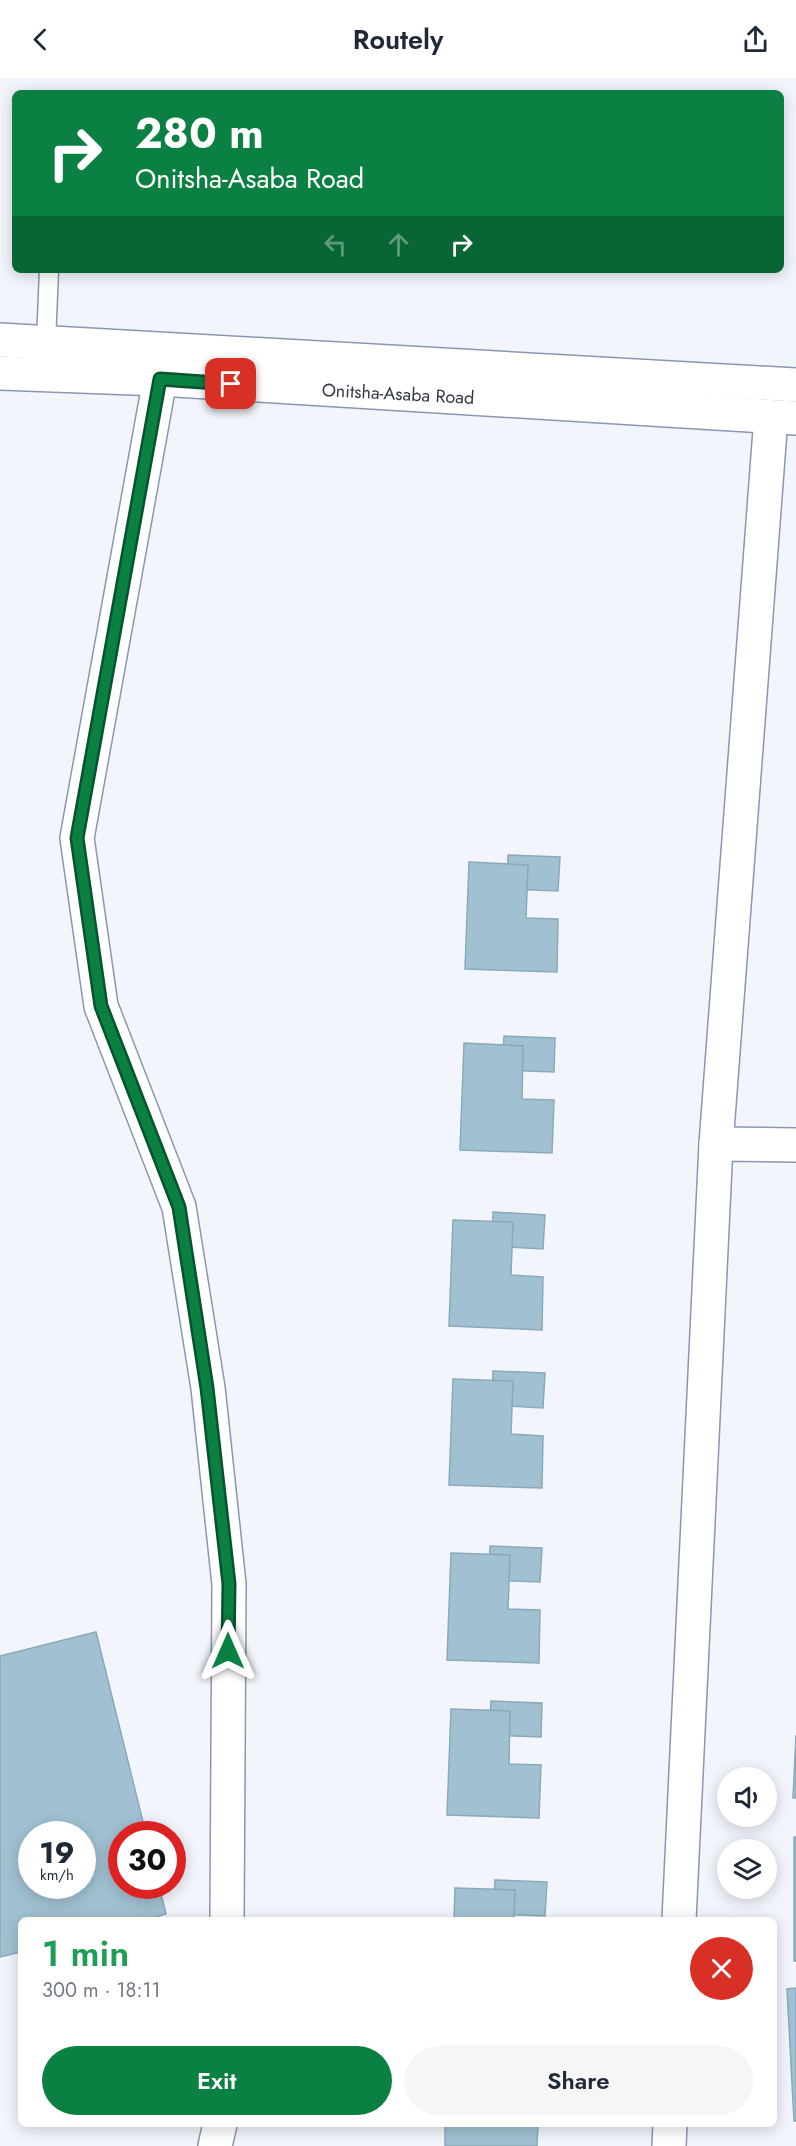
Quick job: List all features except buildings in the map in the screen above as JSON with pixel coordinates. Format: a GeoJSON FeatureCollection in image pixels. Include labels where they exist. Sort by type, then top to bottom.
{"type":"FeatureCollection","features":[{"type":"Feature","properties":{"kind":"main road"},"geometry":{"type":"LineString","coordinates":[[0,340],[796,385]]}},
{"type":"Feature","properties":{"kind":"main road","name":"Onitsha-Asaba Road"},"geometry":{"type":"LineString","coordinates":[[0,373],[160,379],[783,417]]}},
{"type":"Feature","properties":{"kind":"main road"},"geometry":{"type":"LineString","coordinates":[[160,379],[77,838],[101,1006],[179,1207],[207,1388],[229,1584],[227,1917]]}},
{"type":"Feature","properties":{"kind":"main road"},"geometry":{"type":"LineString","coordinates":[[679,1917],[716,1144],[783,417]]}},
{"type":"Feature","properties":{"kind":"main road"},"geometry":{"type":"LineString","coordinates":[[716,1144],[796,1145]]}},
{"type":"Feature","properties":{"kind":"main road"},"geometry":{"type":"LineString","coordinates":[[215,2146],[219,2127]]}},
{"type":"Feature","properties":{"kind":"main road"},"geometry":{"type":"LineString","coordinates":[[669,2146],[670,2127]]}},
{"type":"Feature","properties":{"kind":"lane"},"geometry":{"type":"LineString","coordinates":[[46,342],[49,273]]}},
{"type":"Feature","properties":{"kind":"route"},"geometry":{"type":"LineString","coordinates":[[228,1651],[229,1584],[207,1388],[179,1207],[101,1006],[77,838],[160,379],[231,384]]}}]}
